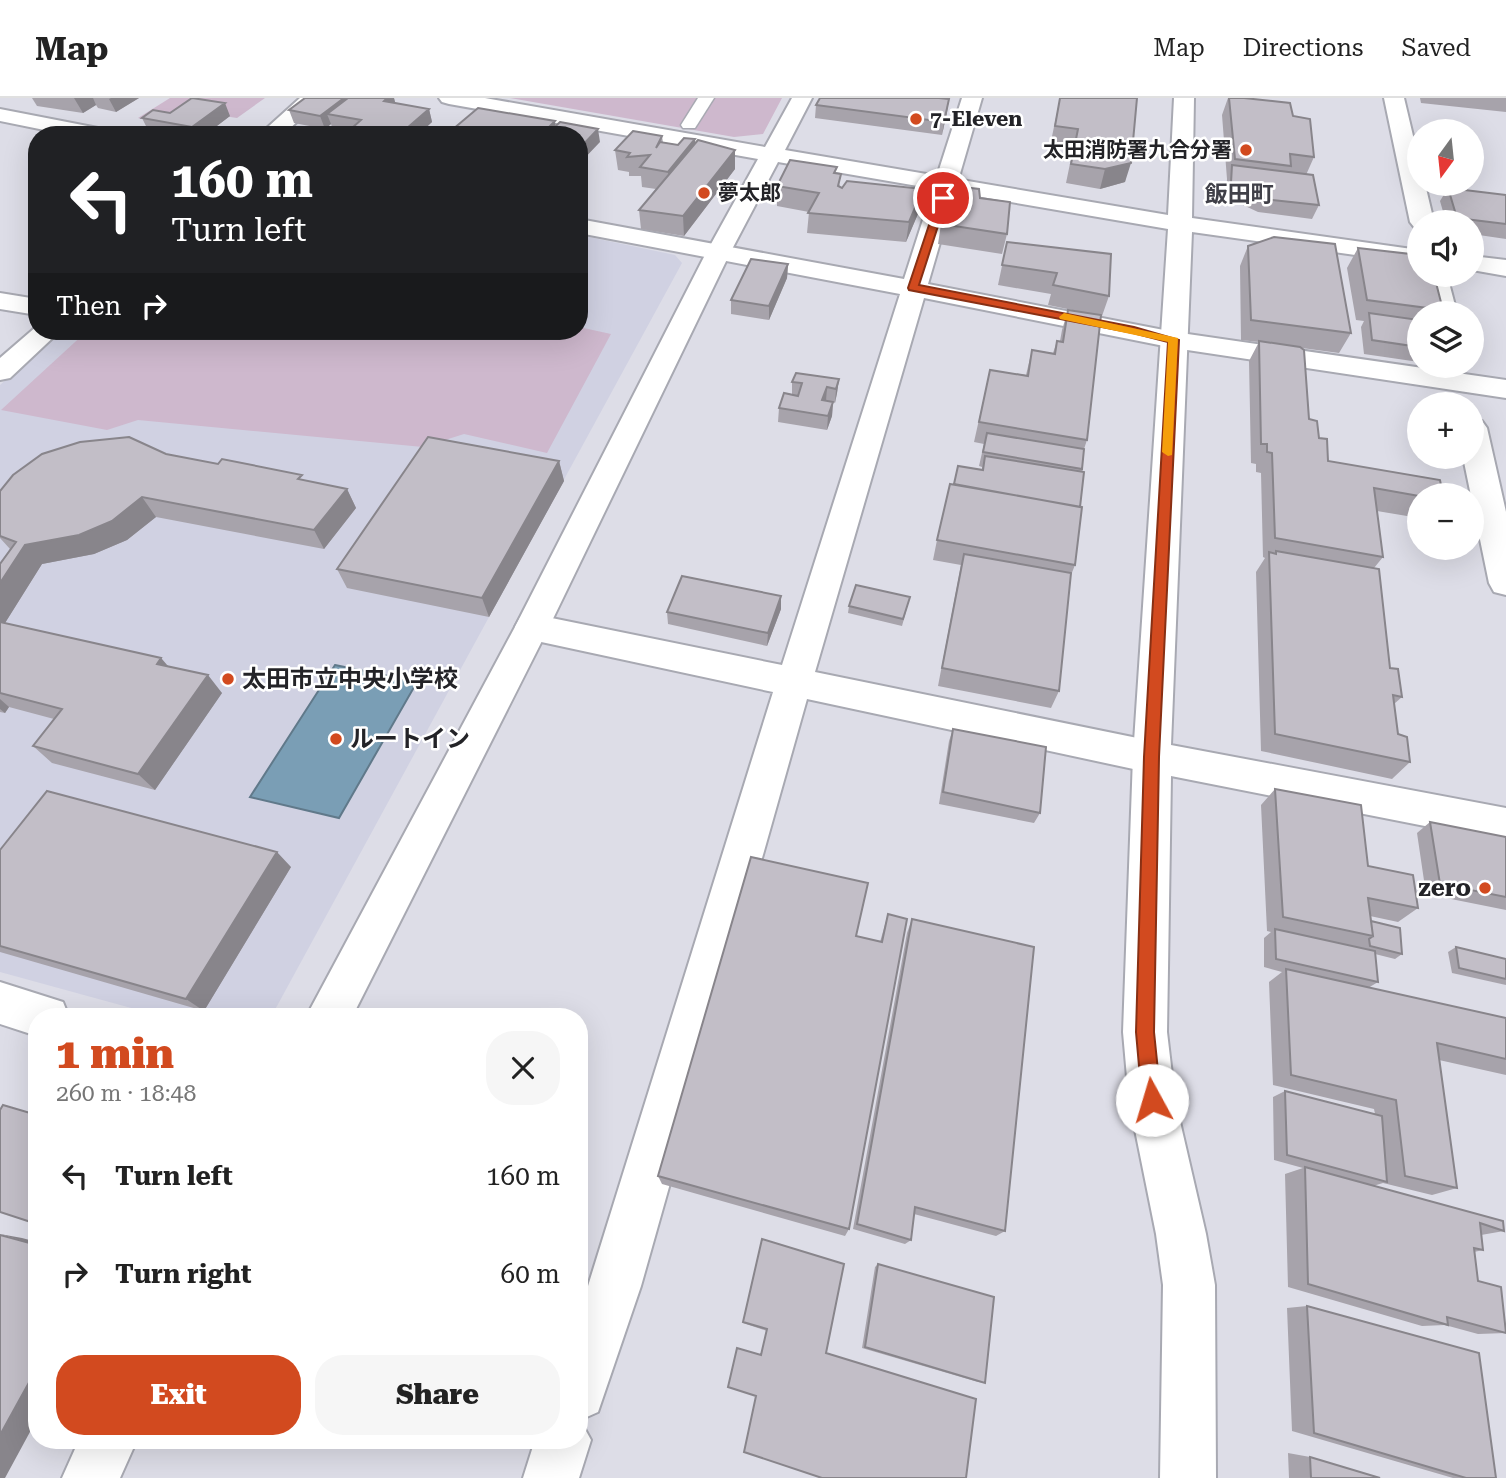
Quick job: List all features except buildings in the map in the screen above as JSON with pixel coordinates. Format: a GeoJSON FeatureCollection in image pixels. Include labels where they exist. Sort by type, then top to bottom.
{"type":"FeatureCollection","features":[{"type":"Feature","properties":{"kind":"street"},"geometry":{"type":"LineString","coordinates":[[280,126],[312,98]]}},
{"type":"Feature","properties":{"kind":"street"},"geometry":{"type":"LineString","coordinates":[[449,98],[1180,225],[1407,255]]}},
{"type":"Feature","properties":{"kind":"street"},"geometry":{"type":"LineString","coordinates":[[688,125],[706,98]]}},
{"type":"Feature","properties":{"kind":"street"},"geometry":{"type":"LineString","coordinates":[[333,1008],[532,627],[718,253],[802,98]]}},
{"type":"Feature","properties":{"kind":"street"},"geometry":{"type":"LineString","coordinates":[[588,1366],[615,1286],[794,683],[972,98]]}},
{"type":"Feature","properties":{"kind":"street"},"geometry":{"type":"LineString","coordinates":[[1184,98],[1180,225],[1152,757],[1145,1032],[1152,1100],[1181,1234],[1189,1285],[1188,1478]]}},
{"type":"Feature","properties":{"kind":"street"},"geometry":{"type":"LineString","coordinates":[[1394,98],[1419,210]]}},
{"type":"Feature","properties":{"kind":"street"},"geometry":{"type":"LineString","coordinates":[[0,115],[57,126]]}},
{"type":"Feature","properties":{"kind":"street"},"geometry":{"type":"LineString","coordinates":[[588,228],[1134,330],[1174,340],[1506,389]]}},
{"type":"Feature","properties":{"kind":"street"},"geometry":{"type":"LineString","coordinates":[[1484,265],[1506,268]]}},
{"type":"Feature","properties":{"kind":"street"},"geometry":{"type":"LineString","coordinates":[[0,301],[28,306]]}},
{"type":"Feature","properties":{"kind":"street"},"geometry":{"type":"LineString","coordinates":[[0,372],[37,340]]}},
{"type":"Feature","properties":{"kind":"street"},"geometry":{"type":"LineString","coordinates":[[1481,469],[1506,583]]}},
{"type":"Feature","properties":{"kind":"street"},"geometry":{"type":"LineString","coordinates":[[532,627],[1152,757],[1506,825]]}},
{"type":"Feature","properties":{"kind":"street"},"geometry":{"type":"LineString","coordinates":[[0,1003],[28,1011]]}},
{"type":"Feature","properties":{"kind":"street"},"geometry":{"type":"LineString","coordinates":[[90,1478],[104,1449]]}},
{"type":"Feature","properties":{"kind":"street"},"geometry":{"type":"LineString","coordinates":[[551,1478],[560,1449]]}},
{"type":"Feature","properties":{"kind":"shaded area"},"geometry":{"type":"Polygon","coordinates":[[[170,98],[265,98],[237,118],[198,112],[159,123],[138,118],[170,98]]]}},
{"type":"Feature","properties":{"kind":"shaded area"},"geometry":{"type":"Polygon","coordinates":[[[510,98],[782,98],[763,134],[734,137],[510,98]]]}},
{"type":"Feature","properties":{"kind":"shaded area","name":"太田市立中央小学校"},"geometry":{"type":"Polygon","coordinates":[[[588,237],[675,255],[682,263],[276,1008],[131,1008],[0,972],[0,385],[51,340],[588,340],[588,237]]]}},
{"type":"Feature","properties":{"kind":"shaded area"},"geometry":{"type":"Polygon","coordinates":[[[588,329],[611,334],[547,453],[464,434],[423,447],[138,420],[107,430],[1,410],[77,340],[588,340],[588,329]]]}},
{"type":"Feature","properties":{"kind":"water","name":"ルートイン"},"geometry":{"type":"Polygon","coordinates":[[[335,665],[417,682],[339,818],[250,797],[335,665]]]}},
{"type":"Feature","properties":{"kind":"slow traffic"},"geometry":{"type":"LineString","coordinates":[[1064,317],[1174,340],[1168,452]]}},
{"type":"Feature","properties":{"kind":"place","name":"7-Eleven"},"geometry":{"type":"Point","coordinates":[916,119]}},
{"type":"Feature","properties":{"kind":"place","name":"太田消防署九合分署"},"geometry":{"type":"Point","coordinates":[1246,150]}},
{"type":"Feature","properties":{"kind":"place","name":"夢太郎"},"geometry":{"type":"Point","coordinates":[704,193]}},
{"type":"Feature","properties":{"kind":"place","name":"太田市立中央小学校"},"geometry":{"type":"Point","coordinates":[228,679]}},
{"type":"Feature","properties":{"kind":"place","name":"ルートイン"},"geometry":{"type":"Point","coordinates":[336,739]}},
{"type":"Feature","properties":{"kind":"place","name":"zero"},"geometry":{"type":"Point","coordinates":[1485,888]}},
{"type":"Feature","properties":{"kind":"district","name":"飯田町"},"geometry":{"type":"Point","coordinates":[1239,194]}},
{"type":"Feature","properties":{"kind":"route"},"geometry":{"type":"LineString","coordinates":[[943,198],[913,288],[1174,340],[1152,757],[1145,1032],[1152,1100]]}}]}
